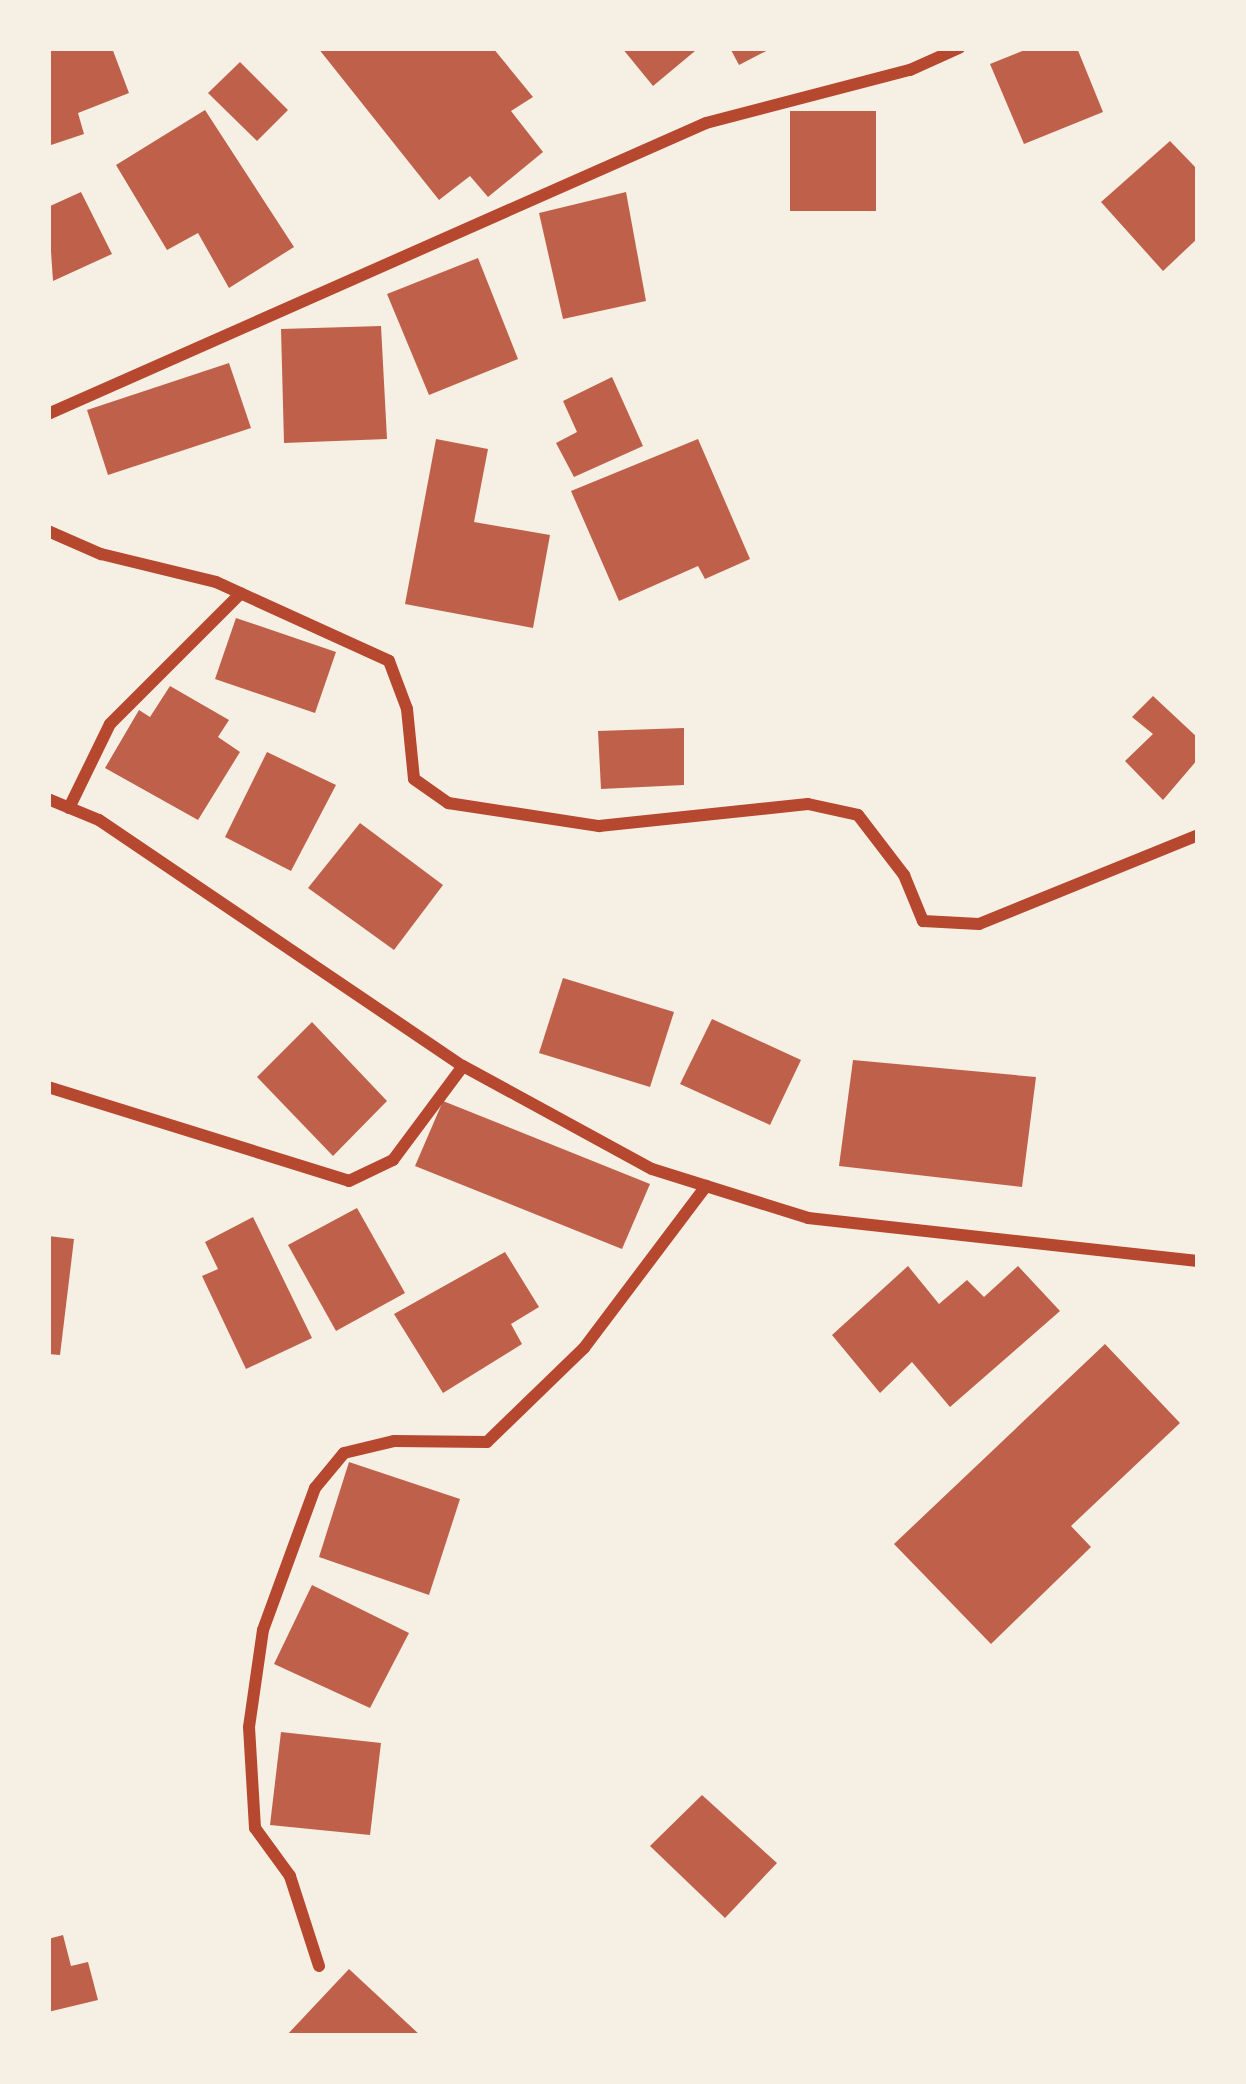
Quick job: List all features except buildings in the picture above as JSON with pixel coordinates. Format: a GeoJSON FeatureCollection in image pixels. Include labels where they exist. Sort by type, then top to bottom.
{"type":"FeatureCollection","features":[{"type":"Feature","properties":{"kind":"street"},"geometry":{"type":"LineString","coordinates":[[48,414],[706,123],[910,70],[958,48]]}},
{"type":"Feature","properties":{"kind":"street"},"geometry":{"type":"LineString","coordinates":[[48,531],[242,593],[389,662],[407,709],[414,778],[448,803],[599,826],[808,804],[858,815],[904,875],[923,921],[979,924],[1198,835]]}},
{"type":"Feature","properties":{"kind":"street"},"geometry":{"type":"LineString","coordinates":[[69,808],[110,724],[242,593]]}},
{"type":"Feature","properties":{"kind":"street"},"geometry":{"type":"LineString","coordinates":[[48,799],[99,820],[463,1066],[652,1168],[808,1218],[1198,1261]]}},
{"type":"Feature","properties":{"kind":"street"},"geometry":{"type":"LineString","coordinates":[[48,1087],[350,1180],[393,1160],[463,1066]]}},
{"type":"Feature","properties":{"kind":"street"},"geometry":{"type":"LineString","coordinates":[[319,1966],[290,1876],[255,1828],[249,1727],[263,1630],[315,1488],[344,1454],[394,1442],[487,1442],[584,1348],[706,1186]]}}]}
